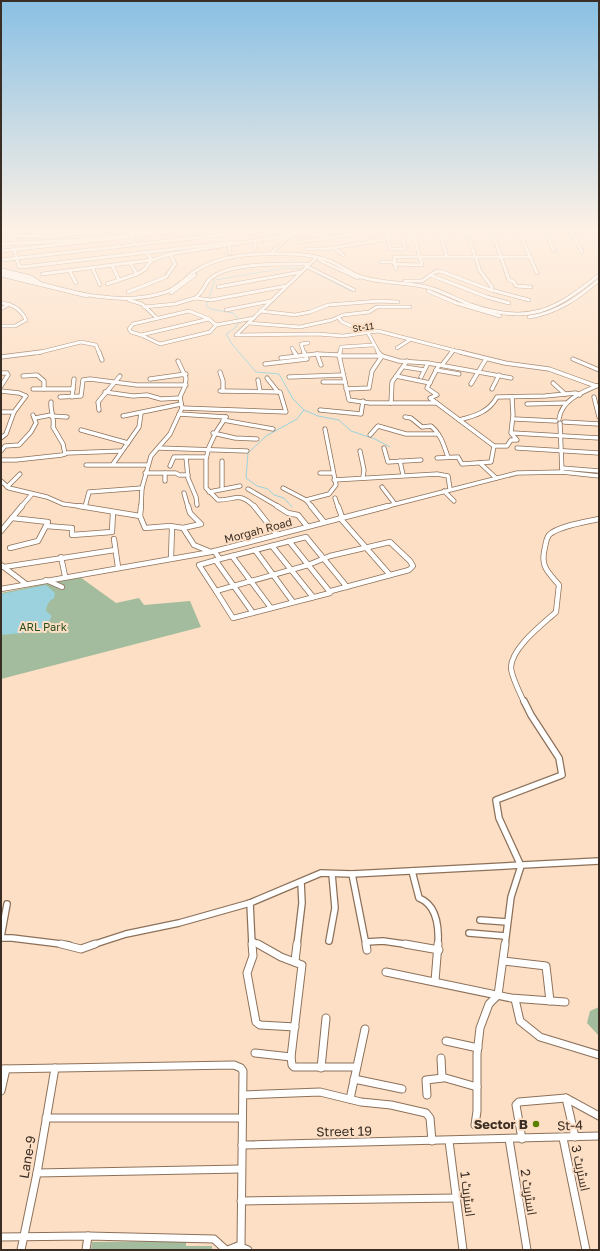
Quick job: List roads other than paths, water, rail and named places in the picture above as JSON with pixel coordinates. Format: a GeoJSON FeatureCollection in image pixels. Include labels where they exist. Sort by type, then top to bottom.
{"type":"FeatureCollection","features":[{"type":"Feature","properties":{"kind":"street"},"geometry":{"type":"LineString","coordinates":[[48,287],[69,293],[112,300],[129,300],[163,296],[179,287]]}},
{"type":"Feature","properties":{"kind":"street"},"geometry":{"type":"LineString","coordinates":[[63,287],[108,297],[145,297],[172,290],[176,287]]}},
{"type":"Feature","properties":{"kind":"street"},"geometry":{"type":"LineString","coordinates":[[128,292],[140,287]]}},
{"type":"Feature","properties":{"kind":"street"},"geometry":{"type":"LineString","coordinates":[[129,300],[143,305],[175,304],[195,298],[202,293],[205,287]]}},
{"type":"Feature","properties":{"kind":"street"},"geometry":{"type":"LineString","coordinates":[[195,298],[212,300],[279,287]]}},
{"type":"Feature","properties":{"kind":"street","name":"St-11"},"geometry":{"type":"LineString","coordinates":[[285,287],[236,335],[318,334],[354,338],[378,331],[411,338],[486,359],[549,369],[598,385]]}},
{"type":"Feature","properties":{"kind":"street"},"geometry":{"type":"LineString","coordinates":[[349,287],[354,290]]}},
{"type":"Feature","properties":{"kind":"street"},"geometry":{"type":"LineString","coordinates":[[406,287],[425,290],[480,311],[504,316],[521,317],[549,313],[575,300],[590,287]]}},
{"type":"Feature","properties":{"kind":"street"},"geometry":{"type":"LineString","coordinates":[[423,287],[504,314],[523,314],[542,311],[569,298],[583,287]]}},
{"type":"Feature","properties":{"kind":"street"},"geometry":{"type":"LineString","coordinates":[[462,287],[487,297],[509,303]]}},
{"type":"Feature","properties":{"kind":"street"},"geometry":{"type":"LineString","coordinates":[[484,287],[529,300]]}},
{"type":"Feature","properties":{"kind":"street"},"geometry":{"type":"LineString","coordinates":[[143,305],[142,302],[145,299]]}},
{"type":"Feature","properties":{"kind":"street"},"geometry":{"type":"LineString","coordinates":[[260,311],[295,315],[310,312],[328,305],[379,301],[398,302]]}},
{"type":"Feature","properties":{"kind":"street"},"geometry":{"type":"LineString","coordinates":[[226,310],[270,302]]}},
{"type":"Feature","properties":{"kind":"street"},"geometry":{"type":"LineString","coordinates":[[1,303],[9,304],[20,309],[26,320],[15,326],[2,326]]}},
{"type":"Feature","properties":{"kind":"street"},"geometry":{"type":"LineString","coordinates":[[1,309],[9,304]]}},
{"type":"Feature","properties":{"kind":"street"},"geometry":{"type":"LineString","coordinates":[[143,305],[157,318]]}},
{"type":"Feature","properties":{"kind":"street"},"geometry":{"type":"LineString","coordinates":[[248,323],[300,327],[332,320],[343,315],[369,312],[377,307],[410,307]]}},
{"type":"Feature","properties":{"kind":"street"},"geometry":{"type":"LineString","coordinates":[[216,325],[209,319],[189,311],[131,325],[129,328],[130,331],[160,344],[210,332],[216,325],[254,318]]}},
{"type":"Feature","properties":{"kind":"street"},"geometry":{"type":"LineString","coordinates":[[338,318],[342,322],[361,330]]}},
{"type":"Feature","properties":{"kind":"street"},"geometry":{"type":"LineString","coordinates":[[141,335],[209,319]]}},
{"type":"Feature","properties":{"kind":"street"},"geometry":{"type":"LineString","coordinates":[[332,320],[355,331]]}},
{"type":"Feature","properties":{"kind":"street"},"geometry":{"type":"LineString","coordinates":[[368,333],[376,350],[382,356]]}},
{"type":"Feature","properties":{"kind":"street"},"geometry":{"type":"LineString","coordinates":[[330,338],[354,338]]}},
{"type":"Feature","properties":{"kind":"street"},"geometry":{"type":"LineString","coordinates":[[397,348],[411,338]]}},
{"type":"Feature","properties":{"kind":"street"},"geometry":{"type":"LineString","coordinates":[[1,357],[36,353],[80,342],[96,345],[102,360]]}},
{"type":"Feature","properties":{"kind":"street"},"geometry":{"type":"LineString","coordinates":[[265,364],[307,359],[301,344],[308,343]]}},
{"type":"Feature","properties":{"kind":"street"},"geometry":{"type":"LineString","coordinates":[[373,345],[341,347],[339,355],[349,400],[391,403],[436,403]]}},
{"type":"Feature","properties":{"kind":"street"},"geometry":{"type":"LineString","coordinates":[[292,348],[297,356]]}},
{"type":"Feature","properties":{"kind":"street"},"geometry":{"type":"LineString","coordinates":[[453,350],[436,370],[427,388],[437,395],[430,398],[494,446],[507,446],[510,440],[517,440],[511,433],[513,416],[512,397]]}},
{"type":"Feature","properties":{"kind":"street"},"geometry":{"type":"LineString","coordinates":[[358,351],[360,356]]}},
{"type":"Feature","properties":{"kind":"street"},"geometry":{"type":"LineString","coordinates":[[317,354],[321,365]]}},
{"type":"Feature","properties":{"kind":"street"},"geometry":{"type":"LineString","coordinates":[[281,358],[317,354],[382,356],[406,361],[478,371],[512,378]]}},
{"type":"Feature","properties":{"kind":"street"},"geometry":{"type":"LineString","coordinates":[[346,389],[369,388],[368,380],[382,356]]}},
{"type":"Feature","properties":{"kind":"street"},"geometry":{"type":"LineString","coordinates":[[471,384],[486,359]]}},
{"type":"Feature","properties":{"kind":"street"},"geometry":{"type":"LineString","coordinates":[[573,359],[599,370]]}},
{"type":"Feature","properties":{"kind":"street"},"geometry":{"type":"LineString","coordinates":[[178,361],[186,374],[186,385],[180,398],[181,406],[179,414],[170,434],[151,456],[147,465],[142,488],[140,516],[145,528],[183,528],[201,524],[190,513],[184,493]]}},
{"type":"Feature","properties":{"kind":"street"},"geometry":{"type":"LineString","coordinates":[[391,403],[392,380],[405,367],[406,361]]}},
{"type":"Feature","properties":{"kind":"street"},"geometry":{"type":"LineString","coordinates":[[421,377],[428,363]]}},
{"type":"Feature","properties":{"kind":"street"},"geometry":{"type":"LineString","coordinates":[[405,367],[424,370]]}},
{"type":"Feature","properties":{"kind":"street"},"geometry":{"type":"LineString","coordinates":[[436,370],[459,374]]}},
{"type":"Feature","properties":{"kind":"street"},"geometry":{"type":"LineString","coordinates":[[220,372],[223,381],[221,391],[278,392]]}},
{"type":"Feature","properties":{"kind":"street"},"geometry":{"type":"LineString","coordinates":[[1,373],[8,374],[1,386]]}},
{"type":"Feature","properties":{"kind":"street"},"geometry":{"type":"LineString","coordinates":[[150,379],[186,374]]}},
{"type":"Feature","properties":{"kind":"street"},"geometry":{"type":"LineString","coordinates":[[570,376],[577,374]]}},
{"type":"Feature","properties":{"kind":"street"},"geometry":{"type":"LineString","coordinates":[[23,376],[37,375],[44,381],[44,389]]}},
{"type":"Feature","properties":{"kind":"street"},"geometry":{"type":"LineString","coordinates":[[290,378],[343,375]]}},
{"type":"Feature","properties":{"kind":"street"},"geometry":{"type":"LineString","coordinates":[[492,389],[499,375]]}},
{"type":"Feature","properties":{"kind":"street"},"geometry":{"type":"LineString","coordinates":[[98,410],[98,402],[102,400],[105,392],[120,376]]}},
{"type":"Feature","properties":{"kind":"street"},"geometry":{"type":"LineString","coordinates":[[396,376],[430,383]]}},
{"type":"Feature","properties":{"kind":"street"},"geometry":{"type":"LineString","coordinates":[[123,416],[181,406],[286,412],[281,393],[278,392],[267,378]]}},
{"type":"Feature","properties":{"kind":"street"},"geometry":{"type":"LineString","coordinates":[[72,397],[74,379]]}},
{"type":"Feature","properties":{"kind":"street"},"geometry":{"type":"LineString","coordinates":[[60,397],[82,396],[84,380],[90,379],[137,385],[186,385]]}},
{"type":"Feature","properties":{"kind":"street"},"geometry":{"type":"LineString","coordinates":[[258,380],[260,392]]}},
{"type":"Feature","properties":{"kind":"street"},"geometry":{"type":"LineString","coordinates":[[323,382],[344,382]]}},
{"type":"Feature","properties":{"kind":"street"},"geometry":{"type":"LineString","coordinates":[[553,383],[565,394]]}},
{"type":"Feature","properties":{"kind":"street"},"geometry":{"type":"LineString","coordinates":[[562,470],[560,421],[558,414],[565,403],[598,385]]}},
{"type":"Feature","properties":{"kind":"street"},"geometry":{"type":"LineString","coordinates":[[33,389],[73,389]]}},
{"type":"Feature","properties":{"kind":"street"},"geometry":{"type":"LineString","coordinates":[[1,391],[26,395],[14,412],[5,436],[1,438]]}},
{"type":"Feature","properties":{"kind":"street"},"geometry":{"type":"LineString","coordinates":[[105,392],[133,396],[147,395],[161,399],[180,398]]}},
{"type":"Feature","properties":{"kind":"street"},"geometry":{"type":"LineString","coordinates":[[459,420],[482,414],[497,397],[580,394]]}},
{"type":"Feature","properties":{"kind":"street"},"geometry":{"type":"LineString","coordinates":[[594,397],[599,417]]}},
{"type":"Feature","properties":{"kind":"street"},"geometry":{"type":"LineString","coordinates":[[320,410],[361,414],[363,401]]}},
{"type":"Feature","properties":{"kind":"street"},"geometry":{"type":"LineString","coordinates":[[51,402],[51,416],[54,422],[53,427],[62,444],[65,454]]}},
{"type":"Feature","properties":{"kind":"street"},"geometry":{"type":"LineString","coordinates":[[527,404],[565,403]]}},
{"type":"Feature","properties":{"kind":"street"},"geometry":{"type":"LineString","coordinates":[[1,412],[14,412]]}},
{"type":"Feature","properties":{"kind":"street"},"geometry":{"type":"LineString","coordinates":[[113,464],[140,424],[141,413]]}},
{"type":"Feature","properties":{"kind":"street"},"geometry":{"type":"LineString","coordinates":[[179,414],[226,417],[214,433],[206,457],[207,473],[205,485],[209,492],[218,500],[237,497],[244,499],[252,505],[277,535]]}},
{"type":"Feature","properties":{"kind":"street"},"geometry":{"type":"LineString","coordinates":[[1,451],[5,446],[19,445],[22,442],[36,426],[34,416],[67,417]]}},
{"type":"Feature","properties":{"kind":"street"},"geometry":{"type":"LineString","coordinates":[[405,418],[411,418],[422,427],[431,426],[438,434],[448,457]]}},
{"type":"Feature","properties":{"kind":"street"},"geometry":{"type":"LineString","coordinates":[[515,419],[599,424]]}},
{"type":"Feature","properties":{"kind":"street"},"geometry":{"type":"LineString","coordinates":[[223,420],[273,429]]}},
{"type":"Feature","properties":{"kind":"street"},"geometry":{"type":"LineString","coordinates":[[370,434],[378,426],[406,434],[438,434]]}},
{"type":"Feature","properties":{"kind":"street"},"geometry":{"type":"LineString","coordinates":[[306,500],[329,494],[335,488],[325,429]]}},
{"type":"Feature","properties":{"kind":"street"},"geometry":{"type":"LineString","coordinates":[[81,430],[128,443]]}},
{"type":"Feature","properties":{"kind":"street"},"geometry":{"type":"LineString","coordinates":[[214,433],[235,438],[257,438]]}},
{"type":"Feature","properties":{"kind":"street"},"geometry":{"type":"LineString","coordinates":[[513,433],[599,438]]}},
{"type":"Feature","properties":{"kind":"street"},"geometry":{"type":"LineString","coordinates":[[437,458],[458,457],[462,464],[492,462],[494,446]]}},
{"type":"Feature","properties":{"kind":"street"},"geometry":{"type":"LineString","coordinates":[[158,448],[247,451]]}},
{"type":"Feature","properties":{"kind":"street"},"geometry":{"type":"LineString","coordinates":[[384,448],[388,462],[421,460]]}},
{"type":"Feature","properties":{"kind":"street"},"geometry":{"type":"LineString","coordinates":[[516,448],[599,453]]}},
{"type":"Feature","properties":{"kind":"street"},"geometry":{"type":"LineString","coordinates":[[1,460],[21,460],[67,453],[122,451]]}},
{"type":"Feature","properties":{"kind":"street"},"geometry":{"type":"LineString","coordinates":[[360,451],[364,470],[363,477]]}},
{"type":"Feature","properties":{"kind":"street"},"geometry":{"type":"LineString","coordinates":[[170,466],[174,457],[206,457]]}},
{"type":"Feature","properties":{"kind":"street"},"geometry":{"type":"LineString","coordinates":[[186,457],[185,465],[189,483],[196,496],[197,506]]}},
{"type":"Feature","properties":{"kind":"street"},"geometry":{"type":"LineString","coordinates":[[222,461],[222,489]]}},
{"type":"Feature","properties":{"kind":"street"},"geometry":{"type":"LineString","coordinates":[[400,461],[403,475]]}},
{"type":"Feature","properties":{"kind":"street"},"geometry":{"type":"LineString","coordinates":[[480,463],[496,478]]}},
{"type":"Feature","properties":{"kind":"street"},"geometry":{"type":"LineString","coordinates":[[86,465],[147,465]]}},
{"type":"Feature","properties":{"kind":"street"},"geometry":{"type":"LineString","coordinates":[[562,470],[599,471]]}},
{"type":"Feature","properties":{"kind":"street"},"geometry":{"type":"LineString","coordinates":[[562,470],[599,476]]}},
{"type":"Feature","properties":{"kind":"street","name":"Morgah Road"},"geometry":{"type":"LineString","coordinates":[[1,589],[65,576],[212,551],[517,473],[562,470]]}},
{"type":"Feature","properties":{"kind":"street"},"geometry":{"type":"LineString","coordinates":[[320,473],[333,472]]}},
{"type":"Feature","properties":{"kind":"street"},"geometry":{"type":"LineString","coordinates":[[145,473],[188,475]]}},
{"type":"Feature","properties":{"kind":"street"},"geometry":{"type":"LineString","coordinates":[[164,481],[165,473]]}},
{"type":"Feature","properties":{"kind":"street"},"geometry":{"type":"LineString","coordinates":[[7,487],[20,474]]}},
{"type":"Feature","properties":{"kind":"street"},"geometry":{"type":"LineString","coordinates":[[334,480],[363,477],[442,474],[448,476],[450,489]]}},
{"type":"Feature","properties":{"kind":"street"},"geometry":{"type":"LineString","coordinates":[[1,482],[7,487],[64,504],[140,516]]}},
{"type":"Feature","properties":{"kind":"street"},"geometry":{"type":"LineString","coordinates":[[209,492],[240,486]]}},
{"type":"Feature","properties":{"kind":"street"},"geometry":{"type":"LineString","coordinates":[[382,487],[395,504]]}},
{"type":"Feature","properties":{"kind":"street"},"geometry":{"type":"LineString","coordinates":[[85,507],[89,492],[113,492],[142,488]]}},
{"type":"Feature","properties":{"kind":"street"},"geometry":{"type":"LineString","coordinates":[[284,488],[306,500],[324,522]]}},
{"type":"Feature","properties":{"kind":"street"},"geometry":{"type":"LineString","coordinates":[[248,489],[288,513],[298,515],[308,526]]}},
{"type":"Feature","properties":{"kind":"street"},"geometry":{"type":"LineString","coordinates":[[444,491],[454,501]]}},
{"type":"Feature","properties":{"kind":"street"},"geometry":{"type":"LineString","coordinates":[[1,531],[32,494]]}},
{"type":"Feature","properties":{"kind":"street"},"geometry":{"type":"LineString","coordinates":[[334,498],[341,518],[390,575]]}},
{"type":"Feature","properties":{"kind":"street"},"geometry":{"type":"LineString","coordinates":[[46,526],[72,528],[72,535],[112,532],[113,512]]}},
{"type":"Feature","properties":{"kind":"street"},"geometry":{"type":"LineString","coordinates":[[10,548],[38,541],[48,522],[12,518]]}},
{"type":"Feature","properties":{"kind":"street"},"geometry":{"type":"LineString","coordinates":[[475,1125],[477,1111],[478,1048],[480,1028],[489,1004],[498,995],[507,922],[512,897],[521,866],[499,818],[496,800],[562,775],[559,758],[530,715],[518,690],[512,668],[515,655],[531,634],[556,612],[559,586],[544,567],[542,557],[547,538],[550,534],[562,528],[599,519]]}},
{"type":"Feature","properties":{"kind":"street"},"geometry":{"type":"LineString","coordinates":[[171,558],[172,527]]}},
{"type":"Feature","properties":{"kind":"street"},"geometry":{"type":"LineString","coordinates":[[183,528],[194,545],[212,551],[253,613]]}},
{"type":"Feature","properties":{"kind":"street"},"geometry":{"type":"LineString","coordinates":[[216,591],[308,565],[324,558],[390,542],[410,561],[413,566],[409,570],[313,597],[233,618],[198,566],[306,537],[324,558],[347,587]]}},
{"type":"Feature","properties":{"kind":"street"},"geometry":{"type":"LineString","coordinates":[[114,539],[118,567]]}},
{"type":"Feature","properties":{"kind":"street"},"geometry":{"type":"LineString","coordinates":[[289,541],[330,592]]}},
{"type":"Feature","properties":{"kind":"street"},"geometry":{"type":"LineString","coordinates":[[272,546],[313,597]]}},
{"type":"Feature","properties":{"kind":"street"},"geometry":{"type":"LineString","coordinates":[[2,566],[115,550]]}},
{"type":"Feature","properties":{"kind":"street"},"geometry":{"type":"LineString","coordinates":[[255,550],[293,602]]}},
{"type":"Feature","properties":{"kind":"street"},"geometry":{"type":"LineString","coordinates":[[232,556],[271,608]]}},
{"type":"Feature","properties":{"kind":"street"},"geometry":{"type":"LineString","coordinates":[[61,557],[65,576]]}},
{"type":"Feature","properties":{"kind":"street"},"geometry":{"type":"LineString","coordinates":[[2,566],[26,584]]}},
{"type":"Feature","properties":{"kind":"street"},"geometry":{"type":"LineString","coordinates":[[46,580],[62,587]]}},
{"type":"Feature","properties":{"kind":"street"},"geometry":{"type":"LineString","coordinates":[[8,904],[1,938],[72,946],[81,949],[126,934],[178,923],[250,903],[321,873],[352,874],[599,861]]}},
{"type":"Feature","properties":{"kind":"street"},"geometry":{"type":"LineString","coordinates":[[412,871],[419,898],[428,902],[438,922],[439,950],[435,981]]}},
{"type":"Feature","properties":{"kind":"street"},"geometry":{"type":"LineString","coordinates":[[329,941],[336,908],[332,874]]}},
{"type":"Feature","properties":{"kind":"street"},"geometry":{"type":"LineString","coordinates":[[352,874],[368,950]]}},
{"type":"Feature","properties":{"kind":"street"},"geometry":{"type":"LineString","coordinates":[[295,961],[302,903],[301,882]]}},
{"type":"Feature","properties":{"kind":"street"},"geometry":{"type":"LineString","coordinates":[[250,903],[253,956],[247,973],[256,1022],[260,1025],[295,1027]]}},
{"type":"Feature","properties":{"kind":"street"},"geometry":{"type":"LineString","coordinates":[[480,920],[507,922]]}},
{"type":"Feature","properties":{"kind":"street"},"geometry":{"type":"LineString","coordinates":[[469,933],[505,936]]}},
{"type":"Feature","properties":{"kind":"street"},"geometry":{"type":"LineString","coordinates":[[252,941],[281,957],[300,963],[303,967],[291,1057],[291,1063],[294,1067],[356,1067]]}},
{"type":"Feature","properties":{"kind":"street"},"geometry":{"type":"LineString","coordinates":[[366,942],[383,941],[439,950]]}},
{"type":"Feature","properties":{"kind":"street"},"geometry":{"type":"LineString","coordinates":[[503,961],[546,966],[550,1001]]}},
{"type":"Feature","properties":{"kind":"street"},"geometry":{"type":"LineString","coordinates":[[386,972],[435,981],[515,999],[565,1002]]}},
{"type":"Feature","properties":{"kind":"street"},"geometry":{"type":"LineString","coordinates":[[515,999],[520,1021],[540,1038],[599,1055]]}},
{"type":"Feature","properties":{"kind":"street"},"geometry":{"type":"LineString","coordinates":[[321,1068],[326,1018]]}},
{"type":"Feature","properties":{"kind":"street"},"geometry":{"type":"LineString","coordinates":[[350,1099],[365,1029]]}},
{"type":"Feature","properties":{"kind":"street"},"geometry":{"type":"LineString","coordinates":[[446,1041],[478,1048]]}},
{"type":"Feature","properties":{"kind":"street"},"geometry":{"type":"LineString","coordinates":[[255,1053],[291,1057]]}},
{"type":"Feature","properties":{"kind":"street"},"geometry":{"type":"LineString","coordinates":[[441,1058],[441,1074],[443,1078]]}},
{"type":"Feature","properties":{"kind":"street"},"geometry":{"type":"LineString","coordinates":[[1,1091],[3,1069],[234,1065],[241,1068],[243,1071],[243,1095],[240,1245]]}},
{"type":"Feature","properties":{"kind":"street","name":"Lane-9"},"geometry":{"type":"LineString","coordinates":[[21,1250],[37,1173],[55,1068]]}},
{"type":"Feature","properties":{"kind":"street"},"geometry":{"type":"LineString","coordinates":[[426,1095],[426,1080],[428,1078],[439,1080],[443,1078],[477,1087]]}},
{"type":"Feature","properties":{"kind":"street"},"geometry":{"type":"LineString","coordinates":[[354,1079],[402,1089]]}},
{"type":"Feature","properties":{"kind":"street"},"geometry":{"type":"LineString","coordinates":[[243,1095],[320,1092],[426,1113],[430,1118],[432,1141]]}},
{"type":"Feature","properties":{"kind":"street"},"geometry":{"type":"LineString","coordinates":[[522,1139],[516,1105],[519,1102],[566,1098],[599,1116]]}},
{"type":"Feature","properties":{"kind":"street"},"geometry":{"type":"LineString","coordinates":[[566,1098],[575,1137]]}},
{"type":"Feature","properties":{"kind":"street"},"geometry":{"type":"LineString","coordinates":[[46,1118],[242,1118]]}},
{"type":"Feature","properties":{"kind":"street","name":"St-4"},"geometry":{"type":"LineString","coordinates":[[448,1141],[599,1136]]}},
{"type":"Feature","properties":{"kind":"street","name":"اسٹریٹ 3"},"geometry":{"type":"LineString","coordinates":[[563,1138],[586,1250]]}},
{"type":"Feature","properties":{"kind":"street","name":"اسٹریٹ 2"},"geometry":{"type":"LineString","coordinates":[[509,1139],[527,1250]]}},
{"type":"Feature","properties":{"kind":"street","name":"Street 19"},"geometry":{"type":"LineString","coordinates":[[242,1145],[448,1141]]}},
{"type":"Feature","properties":{"kind":"street","name":"اسٹریٹ 1"},"geometry":{"type":"LineString","coordinates":[[448,1141],[463,1250]]}},
{"type":"Feature","properties":{"kind":"street"},"geometry":{"type":"LineString","coordinates":[[37,1173],[241,1169]]}},
{"type":"Feature","properties":{"kind":"street"},"geometry":{"type":"LineString","coordinates":[[240,1201],[457,1198]]}},
{"type":"Feature","properties":{"kind":"street"},"geometry":{"type":"LineString","coordinates":[[86,1250],[88,1236]]}},
{"type":"Feature","properties":{"kind":"street"},"geometry":{"type":"LineString","coordinates":[[1,1237],[88,1236],[214,1239],[227,1250],[233,1246],[240,1245],[248,1250]]}},
{"type":"Feature","properties":{"kind":"water"},"geometry":{"type":"Polygon","coordinates":[[[46,585],[55,593],[54,598],[48,605],[46,611],[52,616],[44,629],[34,632],[1,635],[1,594],[46,585]]]}},
{"type":"Feature","properties":{"kind":"waterway"},"geometry":{"type":"LineString","coordinates":[[212,287],[206,306],[211,309],[233,313],[240,321],[235,328],[226,334],[232,344],[256,372],[279,374],[293,399],[304,410]]}},
{"type":"Feature","properties":{"kind":"waterway"},"geometry":{"type":"LineString","coordinates":[[344,287],[351,291]]}},
{"type":"Feature","properties":{"kind":"waterway"},"geometry":{"type":"LineString","coordinates":[[292,507],[284,498],[274,495],[268,489],[257,486],[246,478],[248,453],[266,436],[297,419],[304,410]]}},
{"type":"Feature","properties":{"kind":"waterway"},"geometry":{"type":"LineString","coordinates":[[304,410],[318,416],[339,420],[351,431],[375,439],[390,447]]}},
{"type":"Feature","properties":{"kind":"place","name":"Sector B"},"geometry":{"type":"Point","coordinates":[536,1124]}},
{"type":"Feature","properties":{"kind":"park label","name":"ARL Park"},"geometry":{"type":"Point","coordinates":[43,626]}}]}
